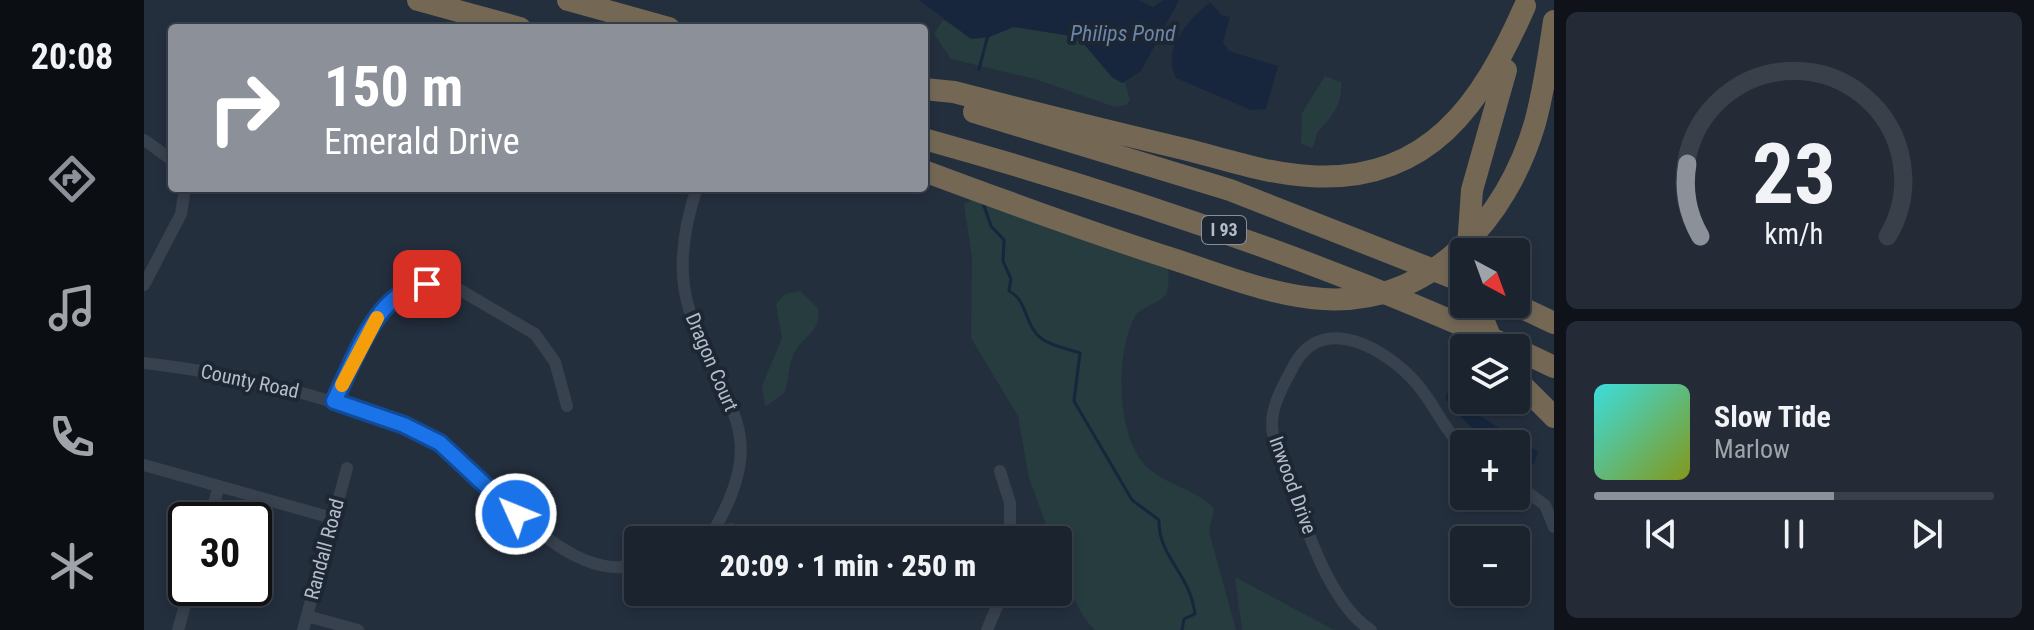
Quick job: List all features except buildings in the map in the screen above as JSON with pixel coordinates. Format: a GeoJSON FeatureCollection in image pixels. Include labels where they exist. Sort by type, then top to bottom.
{"type":"FeatureCollection","features":[{"type":"Feature","properties":{"kind":"highway"},"geometry":{"type":"LineString","coordinates":[[418,0],[505,24]]}},
{"type":"Feature","properties":{"kind":"highway"},"geometry":{"type":"LineString","coordinates":[[568,0],[655,24]]}},
{"type":"Feature","properties":{"kind":"highway"},"geometry":{"type":"LineString","coordinates":[[928,89],[954,92],[1283,172],[1320,177],[1356,174],[1388,166],[1416,153],[1461,118],[1496,68],[1526,3]]}},
{"type":"Feature","properties":{"kind":"highway"},"geometry":{"type":"LineString","coordinates":[[1469,238],[1472,190],[1526,3]]}},
{"type":"Feature","properties":{"kind":"highway"},"geometry":{"type":"LineString","coordinates":[[928,173],[1136,247],[1278,291],[1321,299],[1370,296],[1433,271],[1479,230],[1520,161],[1544,82],[1554,21]]}},
{"type":"Feature","properties":{"kind":"highway","name":"I 93"},"geometry":{"type":"LineString","coordinates":[[928,100],[1090,145],[1230,190],[1450,276]]}},
{"type":"Feature","properties":{"kind":"highway","name":"I 93"},"geometry":{"type":"LineString","coordinates":[[928,140],[1113,193],[1238,235],[1383,291],[1481,334]]}},
{"type":"Feature","properties":{"kind":"highway"},"geometry":{"type":"LineString","coordinates":[[1530,312],[1554,323]]}},
{"type":"Feature","properties":{"kind":"highway","name":"I 93"},"geometry":{"type":"LineString","coordinates":[[1530,356],[1554,367]]}},
{"type":"Feature","properties":{"kind":"highway"},"geometry":{"type":"LineString","coordinates":[[1530,393],[1554,417]]}},
{"type":"Feature","properties":{"kind":"street"},"geometry":{"type":"LineString","coordinates":[[144,140],[168,157]]}},
{"type":"Feature","properties":{"kind":"street"},"geometry":{"type":"LineString","coordinates":[[144,285],[181,214],[184,192]]}},
{"type":"Feature","properties":{"kind":"street","name":"Dragon Court"},"geometry":{"type":"LineString","coordinates":[[696,192],[684,239],[686,297],[731,407],[742,446],[736,485],[716,526]]}},
{"type":"Feature","properties":{"kind":"street"},"geometry":{"type":"LineString","coordinates":[[334,401],[378,318],[391,300],[408,289],[438,285],[460,290],[535,334],[555,362],[567,406]]}},
{"type":"Feature","properties":{"kind":"street","name":"Inwood Drive"},"geometry":{"type":"LineString","coordinates":[[1371,630],[1348,612],[1332,589],[1273,434],[1271,416],[1302,353],[1322,339],[1342,336],[1408,373],[1450,430]]}},
{"type":"Feature","properties":{"kind":"street","name":"County Road"},"geometry":{"type":"LineString","coordinates":[[144,363],[232,375],[334,401],[404,425],[440,443],[528,524],[597,565],[624,567]]}},
{"type":"Feature","properties":{"kind":"street"},"geometry":{"type":"LineString","coordinates":[[144,465],[332,518]]}},
{"type":"Feature","properties":{"kind":"street","name":"Randall Road"},"geometry":{"type":"LineString","coordinates":[[303,630],[347,468]]}},
{"type":"Feature","properties":{"kind":"street"},"geometry":{"type":"LineString","coordinates":[[1000,471],[1010,503],[1010,526]]}},
{"type":"Feature","properties":{"kind":"street"},"geometry":{"type":"LineString","coordinates":[[214,502],[219,486]]}},
{"type":"Feature","properties":{"kind":"street"},"geometry":{"type":"LineString","coordinates":[[1530,494],[1545,505],[1554,527]]}},
{"type":"Feature","properties":{"kind":"street"},"geometry":{"type":"LineString","coordinates":[[178,630],[185,606]]}},
{"type":"Feature","properties":{"kind":"street"},"geometry":{"type":"LineString","coordinates":[[987,630],[997,606]]}},
{"type":"Feature","properties":{"kind":"street"},"geometry":{"type":"LineString","coordinates":[[307,616],[358,630]]}},
{"type":"Feature","properties":{"kind":"green space"},"geometry":{"type":"Polygon","coordinates":[[[943,20],[977,39],[1013,27],[1078,37],[1112,77],[1125,83],[1130,100],[1126,105],[1115,107],[1035,79],[951,59],[934,34],[943,20]]]}},
{"type":"Feature","properties":{"kind":"green space"},"geometry":{"type":"Polygon","coordinates":[[[1325,76],[1341,82],[1339,103],[1318,132],[1312,148],[1301,143],[1302,113],[1325,76]]]}},
{"type":"Feature","properties":{"kind":"green space"},"geometry":{"type":"Polygon","coordinates":[[[974,199],[1168,262],[1167,292],[1137,313],[1130,328],[1122,369],[1124,413],[1128,434],[1146,466],[1214,508],[1209,532],[1236,630],[1095,630],[1088,623],[1072,593],[1072,526],[1047,526],[1029,478],[1018,416],[971,338],[972,257],[964,204],[974,199]]]}},
{"type":"Feature","properties":{"kind":"green space"},"geometry":{"type":"Polygon","coordinates":[[[800,291],[818,308],[817,324],[796,349],[784,393],[765,407],[762,386],[782,338],[776,304],[785,294],[800,291]]]}},
{"type":"Feature","properties":{"kind":"green space"},"geometry":{"type":"Polygon","coordinates":[[[1235,577],[1334,630],[1242,630],[1235,577]]]}},
{"type":"Feature","properties":{"kind":"water","name":"Philips Pond"},"geometry":{"type":"Polygon","coordinates":[[[919,0],[1139,0],[1153,7],[1164,0],[1179,0],[1141,71],[1122,83],[1112,77],[1078,37],[1014,27],[989,37],[971,39],[919,0]]]}},
{"type":"Feature","properties":{"kind":"water"},"geometry":{"type":"Polygon","coordinates":[[[1210,2],[1221,15],[1230,17],[1223,42],[1229,51],[1278,66],[1266,109],[1251,110],[1176,78],[1172,67],[1175,46],[1186,26],[1210,2]]]}},
{"type":"Feature","properties":{"kind":"water"},"geometry":{"type":"Polygon","coordinates":[[[1450,387],[1450,404],[1445,398],[1450,387]]]}},
{"type":"Feature","properties":{"kind":"water"},"geometry":{"type":"Polygon","coordinates":[[[1479,414],[1503,430],[1476,430],[1459,415],[1479,414]]]}},
{"type":"Feature","properties":{"kind":"water"},"geometry":{"type":"Polygon","coordinates":[[[1530,447],[1538,452],[1534,464],[1530,462],[1530,447]]]}},
{"type":"Feature","properties":{"kind":"waterway"},"geometry":{"type":"LineString","coordinates":[[979,69],[988,35]]}},
{"type":"Feature","properties":{"kind":"waterway"},"geometry":{"type":"LineString","coordinates":[[983,203],[991,226],[1004,240],[1003,261],[1011,279],[1009,291],[1020,300],[1036,334],[1055,345],[1080,353],[1074,401],[1132,500],[1159,520],[1164,545],[1187,587],[1195,614],[1184,619],[1182,630]]}},
{"type":"Feature","properties":{"kind":"slow traffic"},"geometry":{"type":"LineString","coordinates":[[342,385],[377,318]]}},
{"type":"Feature","properties":{"kind":"route"},"geometry":{"type":"LineString","coordinates":[[427,284],[408,289],[385,307],[334,401],[404,425],[440,443],[516,514]]}}]}
